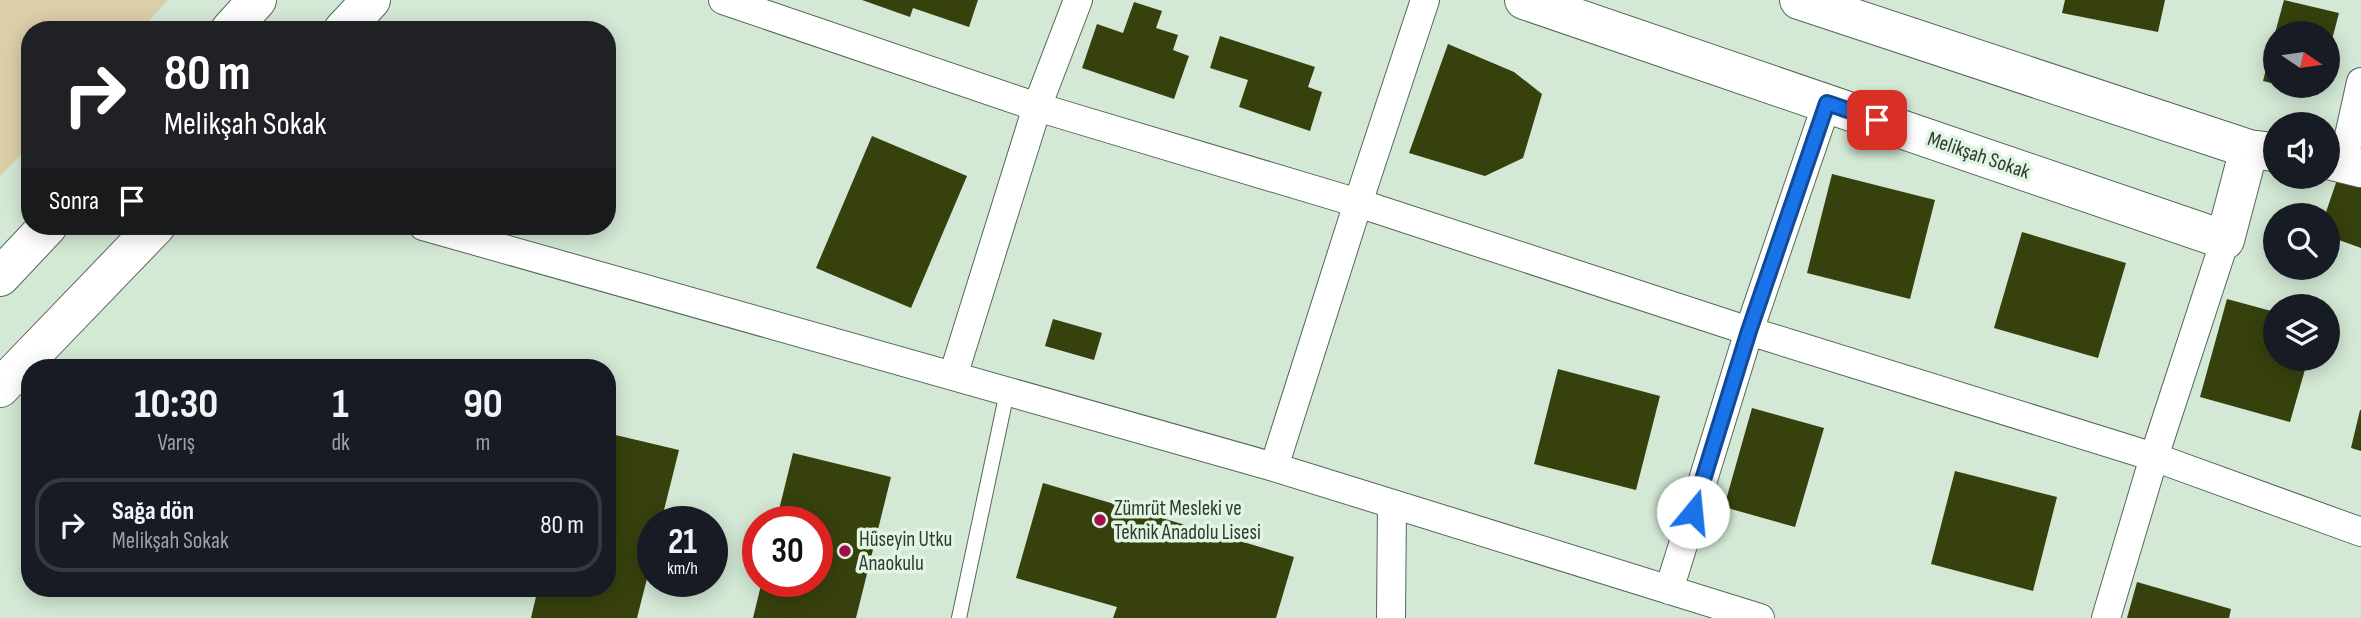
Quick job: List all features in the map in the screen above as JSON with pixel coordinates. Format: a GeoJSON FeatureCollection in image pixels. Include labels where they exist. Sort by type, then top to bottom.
{"type":"FeatureCollection","features":[{"type":"Feature","properties":{"kind":"street"},"geometry":{"type":"LineString","coordinates":[[238,21],[257,0]]}},
{"type":"Feature","properties":{"kind":"street"},"geometry":{"type":"LineString","coordinates":[[351,21],[371,0]]}},
{"type":"Feature","properties":{"kind":"street"},"geometry":{"type":"LineString","coordinates":[[723,0],[1037,107],[1358,203],[1749,331],[2154,457],[2361,532]]}},
{"type":"Feature","properties":{"kind":"street"},"geometry":{"type":"LineString","coordinates":[[953,376],[1037,107],[1078,0]]}},
{"type":"Feature","properties":{"kind":"street"},"geometry":{"type":"LineString","coordinates":[[1274,467],[1425,0]]}},
{"type":"Feature","properties":{"kind":"street","name":"Melikşah Sokak"},"geometry":{"type":"LineString","coordinates":[[1524,0],[2225,240]]}},
{"type":"Feature","properties":{"kind":"street"},"geometry":{"type":"LineString","coordinates":[[1807,1],[2262,151],[2225,240],[2154,457],[2106,618]]}},
{"type":"Feature","properties":{"kind":"street"},"geometry":{"type":"LineString","coordinates":[[2344,164],[2361,82]]}},
{"type":"Feature","properties":{"kind":"street"},"geometry":{"type":"LineString","coordinates":[[1669,590],[1749,331],[1827,103]]}},
{"type":"Feature","properties":{"kind":"street"},"geometry":{"type":"LineString","coordinates":[[0,277],[40,235]]}},
{"type":"Feature","properties":{"kind":"street"},"geometry":{"type":"LineString","coordinates":[[28,359],[147,235]]}},
{"type":"Feature","properties":{"kind":"street"},"geometry":{"type":"LineString","coordinates":[[456,235],[1274,467],[1760,618]]}},
{"type":"Feature","properties":{"kind":"street"},"geometry":{"type":"LineString","coordinates":[[0,388],[21,366]]}},
{"type":"Feature","properties":{"kind":"street"},"geometry":{"type":"LineString","coordinates":[[1391,618],[1392,504]]}},
{"type":"Feature","properties":{"kind":"lane"},"geometry":{"type":"LineString","coordinates":[[958,618],[1007,392]]}},
{"type":"Feature","properties":{"kind":"shaded area"},"geometry":{"type":"Polygon","coordinates":[[[0,0],[168,0],[148,21],[21,21],[21,154],[0,176],[0,0]]]}},
{"type":"Feature","properties":{"kind":"building"},"geometry":{"type":"Polygon","coordinates":[[[862,0],[978,0],[969,27],[913,8],[910,17],[862,0]]]}},
{"type":"Feature","properties":{"kind":"building"},"geometry":{"type":"Polygon","coordinates":[[[2065,0],[2165,0],[2158,32],[2062,13],[2065,0]]]}},
{"type":"Feature","properties":{"kind":"building"},"geometry":{"type":"Polygon","coordinates":[[[2284,0],[2339,13],[2337,21],[2278,21],[2284,0]]]}},
{"type":"Feature","properties":{"kind":"building"},"geometry":{"type":"Polygon","coordinates":[[[1134,2],[1162,11],[1156,28],[1178,35],[1173,50],[1189,56],[1174,99],[1082,68],[1097,24],[1123,33],[1134,2]]]}},
{"type":"Feature","properties":{"kind":"building"},"geometry":{"type":"Polygon","coordinates":[[[1220,36],[1315,67],[1308,87],[1322,92],[1310,131],[1239,107],[1248,80],[1210,68],[1220,36]]]}},
{"type":"Feature","properties":{"kind":"building"},"geometry":{"type":"Polygon","coordinates":[[[1448,44],[1514,72],[1542,94],[1523,158],[1485,176],[1409,153],[1448,44]]]}},
{"type":"Feature","properties":{"kind":"building"},"geometry":{"type":"Polygon","coordinates":[[[872,136],[967,176],[911,308],[816,268],[872,136]]]}},
{"type":"Feature","properties":{"kind":"building"},"geometry":{"type":"Polygon","coordinates":[[[1832,174],[1935,200],[1910,299],[1807,273],[1832,174]]]}},
{"type":"Feature","properties":{"kind":"building"},"geometry":{"type":"Polygon","coordinates":[[[2340,174],[2361,181],[2361,248],[2340,240],[2340,203],[2329,203],[2334,189],[2340,189],[2340,174]]]}},
{"type":"Feature","properties":{"kind":"building"},"geometry":{"type":"Polygon","coordinates":[[[2022,232],[2126,263],[2098,358],[1994,328],[2022,232]]]}},
{"type":"Feature","properties":{"kind":"building"},"geometry":{"type":"Polygon","coordinates":[[[2227,299],[2263,309],[2263,371],[2305,371],[2290,422],[2200,397],[2227,299]]]}},
{"type":"Feature","properties":{"kind":"building"},"geometry":{"type":"Polygon","coordinates":[[[1053,319],[1102,333],[1094,360],[1045,346],[1053,319]]]}},
{"type":"Feature","properties":{"kind":"building"},"geometry":{"type":"Polygon","coordinates":[[[1558,369],[1660,396],[1636,490],[1534,464],[1558,369]]]}},
{"type":"Feature","properties":{"kind":"building"},"geometry":{"type":"Polygon","coordinates":[[[1752,408],[1824,428],[1795,527],[1724,507],[1752,408]]]}},
{"type":"Feature","properties":{"kind":"building"},"geometry":{"type":"Polygon","coordinates":[[[2361,410],[2361,451],[2351,448],[2361,410]]]}},
{"type":"Feature","properties":{"kind":"building"},"geometry":{"type":"Polygon","coordinates":[[[616,435],[679,450],[665,506],[637,506],[637,597],[642,597],[637,618],[531,618],[536,597],[616,597],[616,435]]]}},
{"type":"Feature","properties":{"kind":"building","name":"Hüseyin Utku Anaokulu"},"geometry":{"type":"Polygon","coordinates":[[[793,453],[891,477],[856,618],[753,618],[758,597],[833,597],[833,506],[780,506],[793,453]]]}},
{"type":"Feature","properties":{"kind":"building"},"geometry":{"type":"Polygon","coordinates":[[[1955,471],[2057,497],[2033,591],[1931,564],[1955,471]]]}},
{"type":"Feature","properties":{"kind":"building","name":"Zümrüt Mesleki ve Teknik Anadolu Lisesi"},"geometry":{"type":"Polygon","coordinates":[[[1043,483],[1294,557],[1276,618],[1113,618],[1117,607],[1016,578],[1043,483]]]}},
{"type":"Feature","properties":{"kind":"building"},"geometry":{"type":"Polygon","coordinates":[[[2137,582],[2231,609],[2229,618],[2127,618],[2137,582]]]}},
{"type":"Feature","properties":{"kind":"place","name":"Zümrüt Mesleki ve Teknik Anadolu Lisesi"},"geometry":{"type":"Point","coordinates":[1100,520]}},
{"type":"Feature","properties":{"kind":"place","name":"Hüseyin Utku Anaokulu"},"geometry":{"type":"Point","coordinates":[845,551]}},
{"type":"Feature","properties":{"kind":"route"},"geometry":{"type":"LineString","coordinates":[[1693,512],[1749,331],[1827,103],[1877,120]]}}]}
